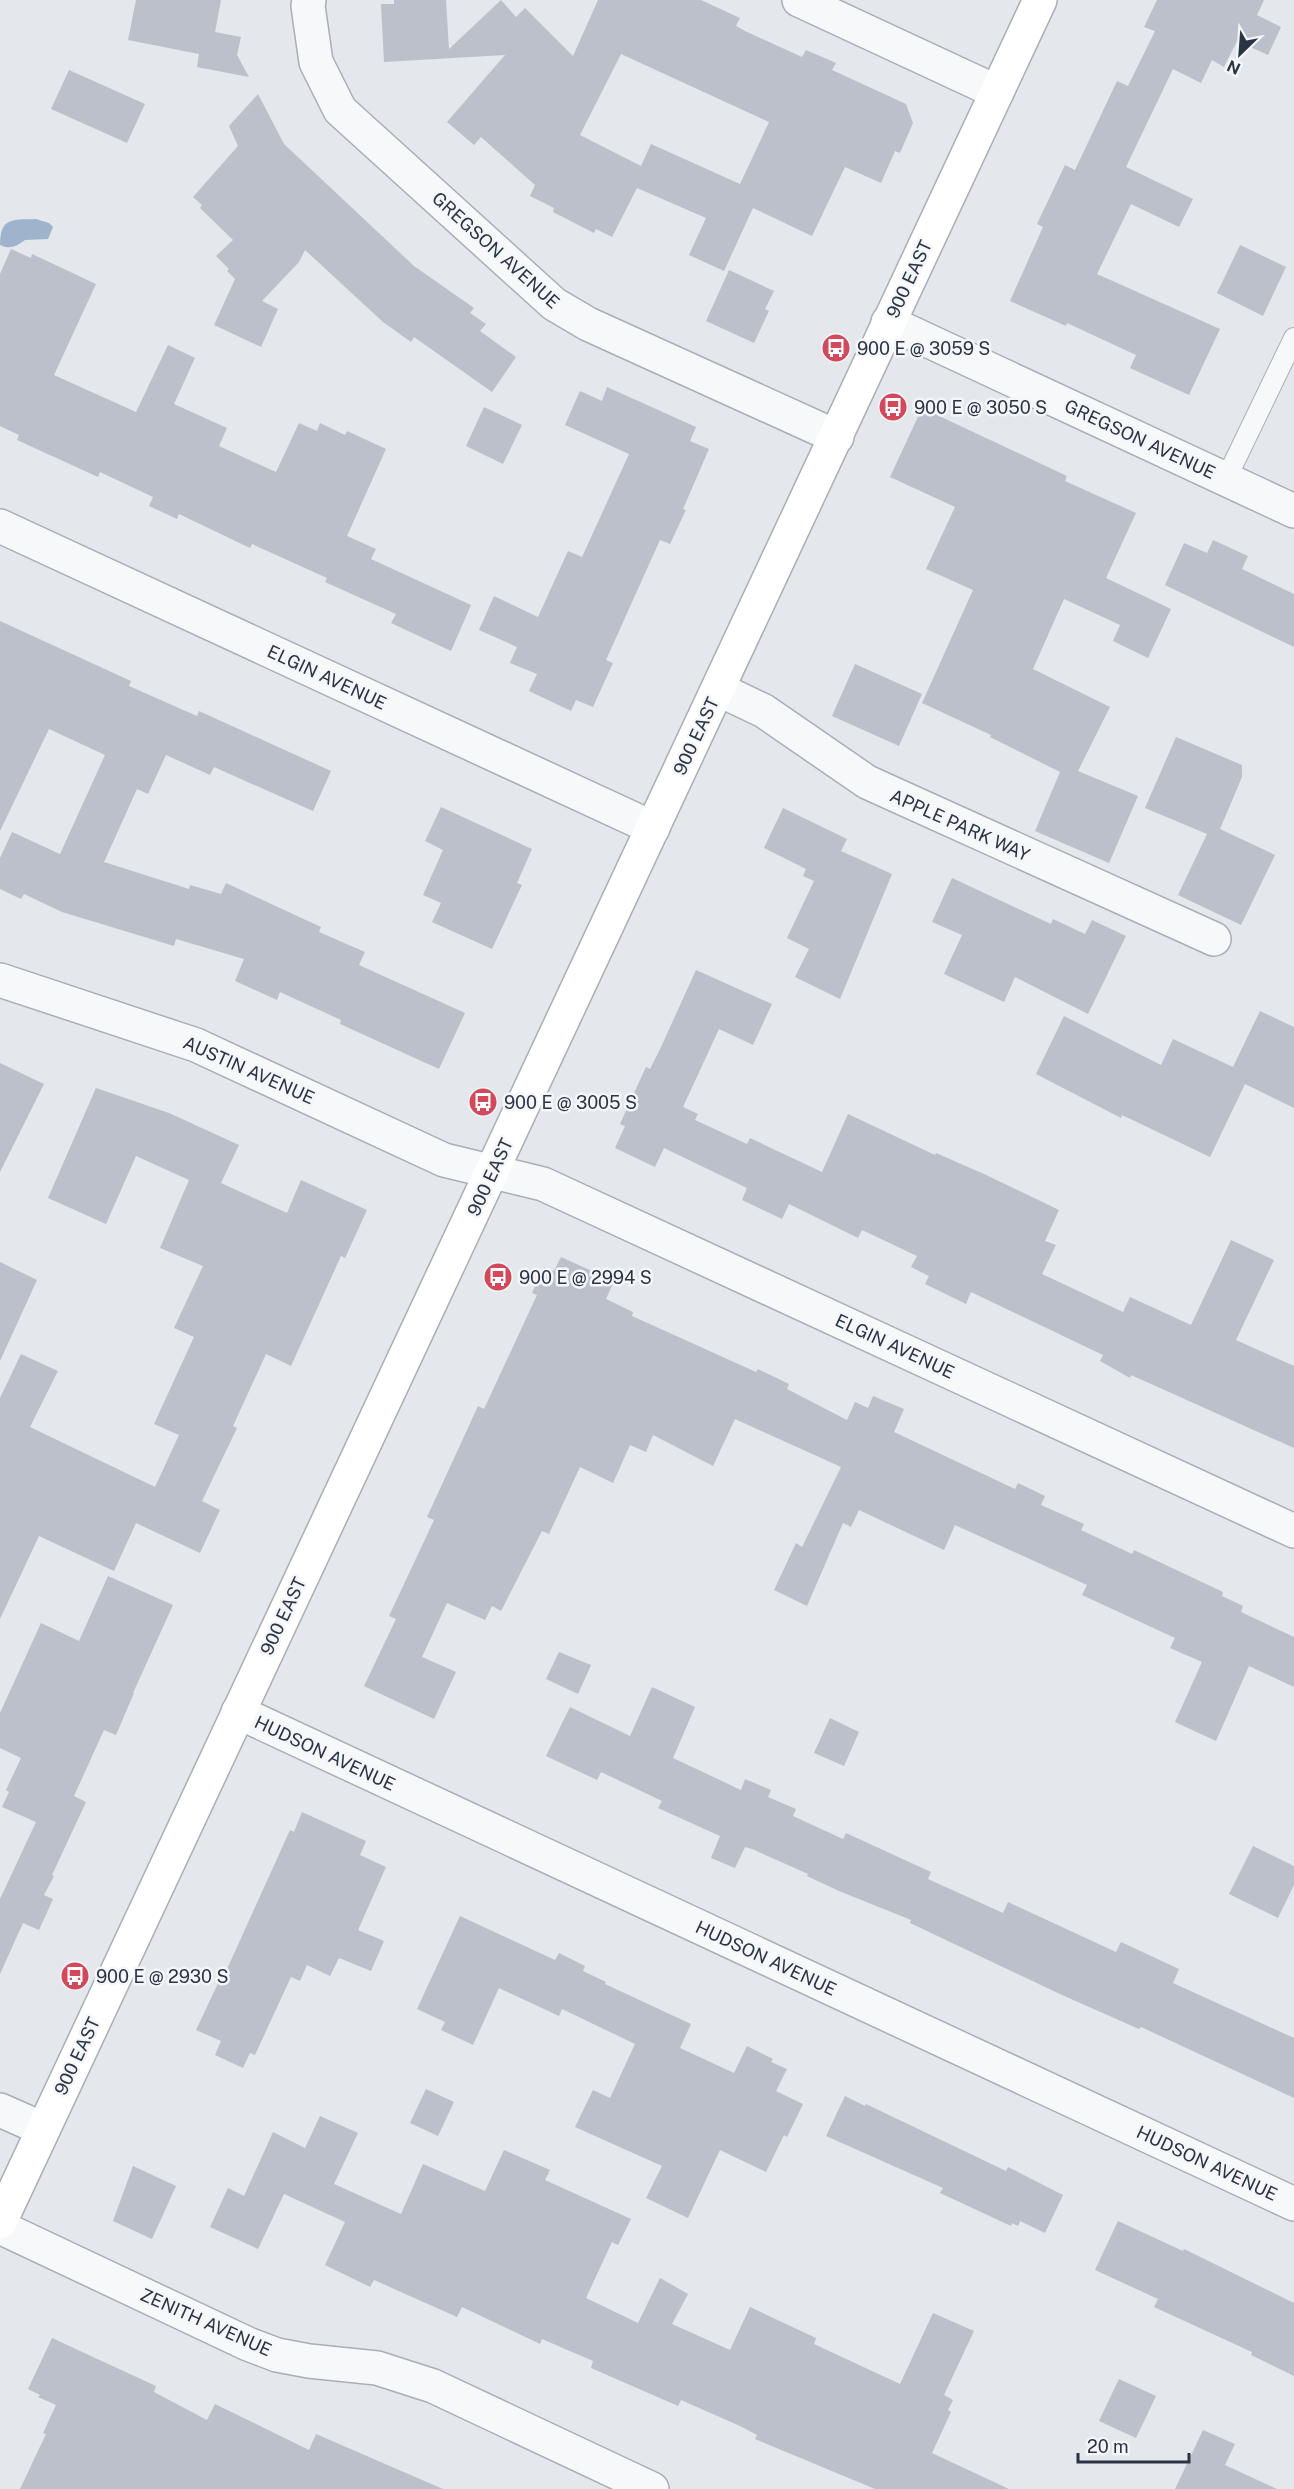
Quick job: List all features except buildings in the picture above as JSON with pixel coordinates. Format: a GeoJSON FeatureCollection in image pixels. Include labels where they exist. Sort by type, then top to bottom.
{"type":"FeatureCollection","features":[{"type":"Feature","properties":{"kind":"street"},"geometry":{"type":"LineString","coordinates":[[798,0],[998,92]]}},
{"type":"Feature","properties":{"kind":"street","name":"900 EAST"},"geometry":{"type":"LineString","coordinates":[[0,2222],[1040,0]]}},
{"type":"Feature","properties":{"kind":"street","name":"GREGSON AVENUE"},"geometry":{"type":"LineString","coordinates":[[308,3],[316,62],[340,110],[554,304],[588,324],[837,436]]}},
{"type":"Feature","properties":{"kind":"street","name":"GREGSON AVENUE"},"geometry":{"type":"LineString","coordinates":[[888,322],[1294,511]]}},
{"type":"Feature","properties":{"kind":"street","name":"ELGIN AVENUE"},"geometry":{"type":"LineString","coordinates":[[0,526],[653,828]]}},
{"type":"Feature","properties":{"kind":"street","name":"APPLE PARK WAY"},"geometry":{"type":"LineString","coordinates":[[718,689],[764,711],[867,782],[1214,939]]}},
{"type":"Feature","properties":{"kind":"street","name":"AUSTIN AVENUE"},"geometry":{"type":"LineString","coordinates":[[0,980],[196,1045],[444,1160],[492,1172]]}},
{"type":"Feature","properties":{"kind":"street","name":"ELGIN AVENUE"},"geometry":{"type":"LineString","coordinates":[[492,1172],[543,1184],[1294,1531]]}},
{"type":"Feature","properties":{"kind":"street","name":"HUDSON AVENUE"},"geometry":{"type":"LineString","coordinates":[[238,1713],[1294,2204]]}},
{"type":"Feature","properties":{"kind":"street"},"geometry":{"type":"LineString","coordinates":[[0,2110],[43,2129]]}},
{"type":"Feature","properties":{"kind":"street","name":"ZENITH AVENUE"},"geometry":{"type":"LineString","coordinates":[[0,2227],[248,2344],[277,2355],[309,2361],[377,2368],[433,2386],[652,2489]]}},
{"type":"Feature","properties":{"kind":"lane"},"geometry":{"type":"LineString","coordinates":[[1226,479],[1294,338]]}},
{"type":"Feature","properties":{"kind":"water"},"geometry":{"type":"Polygon","coordinates":[[[36,219],[49,223],[53,227],[48,239],[25,240],[10,247],[0,245],[2,229],[9,222],[36,219]]]}},
{"type":"Feature","properties":{"kind":"place","name":"900 E @ 3059 S"},"geometry":{"type":"Point","coordinates":[836,348]}},
{"type":"Feature","properties":{"kind":"place","name":"900 E @ 3050 S"},"geometry":{"type":"Point","coordinates":[893,407]}},
{"type":"Feature","properties":{"kind":"place","name":"900 E @ 3005 S"},"geometry":{"type":"Point","coordinates":[483,1102]}},
{"type":"Feature","properties":{"kind":"place","name":"900 E @ 2994 S"},"geometry":{"type":"Point","coordinates":[498,1277]}},
{"type":"Feature","properties":{"kind":"place","name":"900 E @ 2930 S"},"geometry":{"type":"Point","coordinates":[75,1976]}}]}
